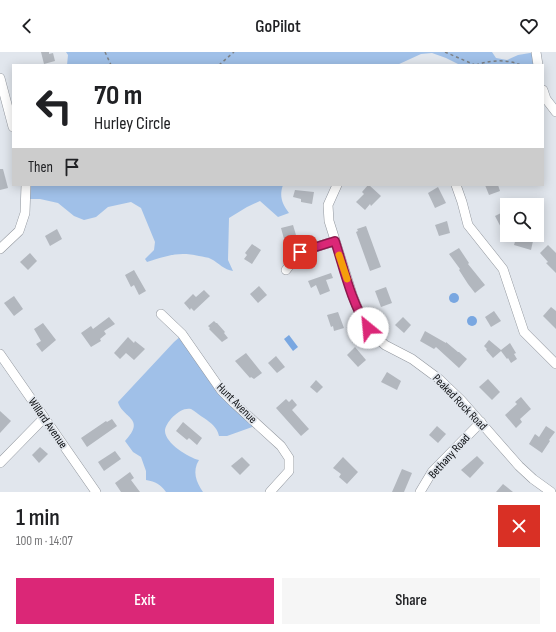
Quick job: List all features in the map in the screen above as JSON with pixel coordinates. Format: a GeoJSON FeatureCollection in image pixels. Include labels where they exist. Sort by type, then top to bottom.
{"type":"FeatureCollection","features":[{"type":"Feature","properties":{"kind":"street"},"geometry":{"type":"LineString","coordinates":[[536,52],[538,64]]}},
{"type":"Feature","properties":{"kind":"street"},"geometry":{"type":"LineString","coordinates":[[0,78],[12,123]]}},
{"type":"Feature","properties":{"kind":"street"},"geometry":{"type":"LineString","coordinates":[[544,93],[546,99],[556,112]]}},
{"type":"Feature","properties":{"kind":"street"},"geometry":{"type":"LineString","coordinates":[[0,249],[18,231],[25,213],[26,186]]}},
{"type":"Feature","properties":{"kind":"street","name":"Peaked Rock Road"},"geometry":{"type":"LineString","coordinates":[[337,186],[328,205],[329,221],[353,297],[363,321],[373,334],[385,345],[428,369],[461,400],[519,466],[533,479],[551,492]]}},
{"type":"Feature","properties":{"kind":"street"},"geometry":{"type":"LineString","coordinates":[[456,186],[468,225],[503,269],[524,332],[556,364]]}},
{"type":"Feature","properties":{"kind":"street"},"geometry":{"type":"LineString","coordinates":[[286,270],[300,252],[335,241]]}},
{"type":"Feature","properties":{"kind":"street","name":"Hunt Avenue"},"geometry":{"type":"LineString","coordinates":[[161,314],[182,334],[221,390],[234,404],[281,446],[289,458],[289,471],[270,492]]}},
{"type":"Feature","properties":{"kind":"street","name":"Willard Avenue"},"geometry":{"type":"LineString","coordinates":[[0,354],[96,492]]}},
{"type":"Feature","properties":{"kind":"street"},"geometry":{"type":"LineString","coordinates":[[0,463],[44,418]]}},
{"type":"Feature","properties":{"kind":"street","name":"Bethany Road"},"geometry":{"type":"LineString","coordinates":[[420,492],[432,472],[481,422]]}},
{"type":"Feature","properties":{"kind":"path"},"geometry":{"type":"LineString","coordinates":[[106,52],[111,64]]}},
{"type":"Feature","properties":{"kind":"path"},"geometry":{"type":"LineString","coordinates":[[220,64],[234,52]]}},
{"type":"Feature","properties":{"kind":"path"},"geometry":{"type":"LineString","coordinates":[[445,52],[474,64]]}},
{"type":"Feature","properties":{"kind":"path"},"geometry":{"type":"LineString","coordinates":[[479,64],[486,62],[513,61],[519,64]]}},
{"type":"Feature","properties":{"kind":"shaded area"},"geometry":{"type":"Polygon","coordinates":[[[66,52],[492,52],[496,58],[507,60],[518,55],[536,52],[539,64],[458,64],[432,53],[421,54],[399,64],[67,64],[68,55],[66,52]]]}},
{"type":"Feature","properties":{"kind":"shaded area"},"geometry":{"type":"Polygon","coordinates":[[[27,186],[283,186],[281,193],[282,200],[289,213],[278,217],[260,201],[229,218],[228,260],[233,271],[224,268],[210,258],[185,254],[173,255],[147,262],[145,259],[154,250],[155,242],[141,208],[131,202],[108,207],[96,217],[84,220],[74,216],[58,203],[40,199],[28,199],[27,186]]]}},
{"type":"Feature","properties":{"kind":"shaded area"},"geometry":{"type":"Polygon","coordinates":[[[452,293],[456,293],[458,294],[458,302],[452,303],[449,300],[449,296],[452,293]]]}},
{"type":"Feature","properties":{"kind":"shaded area"},"geometry":{"type":"Polygon","coordinates":[[[470,316],[474,316],[476,317],[476,325],[470,326],[467,323],[467,319],[470,316]]]}},
{"type":"Feature","properties":{"kind":"shaded area"},"geometry":{"type":"Polygon","coordinates":[[[182,335],[255,426],[227,436],[219,436],[217,430],[207,420],[191,409],[178,412],[171,419],[166,427],[166,436],[178,449],[199,460],[195,472],[198,484],[203,492],[166,492],[158,484],[146,480],[146,471],[141,457],[133,452],[125,441],[134,427],[134,423],[120,407],[118,402],[182,335]]]}},
{"type":"Feature","properties":{"kind":"shaded area"},"geometry":{"type":"Polygon","coordinates":[[[289,335],[298,347],[293,351],[284,339],[289,335]]]}},
{"type":"Feature","properties":{"kind":"building"},"geometry":{"type":"Polygon","coordinates":[[[41,52],[49,52],[49,54],[53,53],[55,61],[44,64],[41,52]]]}},
{"type":"Feature","properties":{"kind":"building"},"geometry":{"type":"Polygon","coordinates":[[[0,169],[3,169],[8,188],[0,190],[0,169]]]}},
{"type":"Feature","properties":{"kind":"building"},"geometry":{"type":"Polygon","coordinates":[[[367,186],[370,186],[381,196],[371,206],[370,204],[365,210],[356,202],[364,194],[362,192],[367,186]]]}},
{"type":"Feature","properties":{"kind":"building"},"geometry":{"type":"Polygon","coordinates":[[[485,186],[498,186],[500,191],[489,195],[485,186]]]}},
{"type":"Feature","properties":{"kind":"building"},"geometry":{"type":"Polygon","coordinates":[[[438,187],[446,203],[435,208],[428,193],[438,187]]]}},
{"type":"Feature","properties":{"kind":"building"},"geometry":{"type":"Polygon","coordinates":[[[295,190],[314,192],[312,204],[301,202],[301,199],[293,197],[295,190]]]}},
{"type":"Feature","properties":{"kind":"building"},"geometry":{"type":"Polygon","coordinates":[[[500,214],[500,226],[495,216],[500,214]]]}},
{"type":"Feature","properties":{"kind":"building"},"geometry":{"type":"Polygon","coordinates":[[[447,221],[450,233],[439,236],[435,225],[447,221]]]}},
{"type":"Feature","properties":{"kind":"building"},"geometry":{"type":"Polygon","coordinates":[[[293,225],[296,235],[284,239],[281,228],[293,225]]]}},
{"type":"Feature","properties":{"kind":"building"},"geometry":{"type":"Polygon","coordinates":[[[366,226],[381,267],[370,271],[356,232],[358,231],[357,229],[366,226]]]}},
{"type":"Feature","properties":{"kind":"building"},"geometry":{"type":"Polygon","coordinates":[[[57,229],[62,239],[50,246],[45,236],[57,229]]]}},
{"type":"Feature","properties":{"kind":"building"},"geometry":{"type":"Polygon","coordinates":[[[515,242],[533,242],[531,250],[514,245],[515,242]]]}},
{"type":"Feature","properties":{"kind":"building"},"geometry":{"type":"Polygon","coordinates":[[[252,244],[261,250],[252,264],[244,259],[247,255],[245,253],[252,244]]]}},
{"type":"Feature","properties":{"kind":"building"},"geometry":{"type":"Polygon","coordinates":[[[548,245],[556,253],[556,273],[546,263],[548,262],[540,253],[548,245]]]}},
{"type":"Feature","properties":{"kind":"building"},"geometry":{"type":"Polygon","coordinates":[[[459,248],[469,263],[468,264],[485,285],[475,293],[449,254],[459,248]]]}},
{"type":"Feature","properties":{"kind":"building"},"geometry":{"type":"Polygon","coordinates":[[[30,253],[37,261],[28,270],[20,262],[30,253]]]}},
{"type":"Feature","properties":{"kind":"building"},"geometry":{"type":"Polygon","coordinates":[[[134,270],[146,291],[139,295],[134,285],[131,287],[125,275],[134,270]]]}},
{"type":"Feature","properties":{"kind":"building"},"geometry":{"type":"Polygon","coordinates":[[[331,273],[333,278],[326,280],[330,291],[320,295],[316,285],[311,288],[308,281],[331,273]]]}},
{"type":"Feature","properties":{"kind":"building"},"geometry":{"type":"Polygon","coordinates":[[[259,286],[267,295],[258,303],[250,294],[259,286]]]}},
{"type":"Feature","properties":{"kind":"building"},"geometry":{"type":"Polygon","coordinates":[[[386,287],[392,303],[381,307],[375,291],[386,287]]]}},
{"type":"Feature","properties":{"kind":"building"},"geometry":{"type":"Polygon","coordinates":[[[204,290],[210,296],[194,311],[191,308],[190,310],[184,303],[193,294],[196,297],[204,290]]]}},
{"type":"Feature","properties":{"kind":"building"},"geometry":{"type":"Polygon","coordinates":[[[14,296],[23,309],[14,316],[4,303],[14,296]]]}},
{"type":"Feature","properties":{"kind":"building"},"geometry":{"type":"Polygon","coordinates":[[[551,307],[556,311],[556,329],[543,316],[551,307]]]}},
{"type":"Feature","properties":{"kind":"building"},"geometry":{"type":"Polygon","coordinates":[[[494,311],[501,321],[491,327],[485,317],[494,311]]]}},
{"type":"Feature","properties":{"kind":"building"},"geometry":{"type":"Polygon","coordinates":[[[338,312],[344,328],[334,331],[327,315],[338,312]]]}},
{"type":"Feature","properties":{"kind":"building"},"geometry":{"type":"Polygon","coordinates":[[[109,317],[115,324],[104,331],[106,334],[100,339],[101,341],[91,347],[81,333],[91,326],[93,329],[109,317]]]}},
{"type":"Feature","properties":{"kind":"building"},"geometry":{"type":"Polygon","coordinates":[[[403,317],[411,325],[404,333],[395,325],[403,317]]]}},
{"type":"Feature","properties":{"kind":"building"},"geometry":{"type":"Polygon","coordinates":[[[214,321],[225,332],[224,333],[228,338],[222,342],[209,329],[210,328],[208,326],[214,321]]]}},
{"type":"Feature","properties":{"kind":"building"},"geometry":{"type":"Polygon","coordinates":[[[43,323],[56,340],[42,352],[36,344],[41,341],[34,329],[43,323]]]}},
{"type":"Feature","properties":{"kind":"building"},"geometry":{"type":"Polygon","coordinates":[[[425,331],[446,342],[467,359],[459,368],[436,347],[434,349],[420,341],[425,331]]]}},
{"type":"Feature","properties":{"kind":"building"},"geometry":{"type":"Polygon","coordinates":[[[128,337],[134,343],[135,341],[145,349],[134,360],[126,353],[120,359],[114,353],[128,337]]]}},
{"type":"Feature","properties":{"kind":"building"},"geometry":{"type":"Polygon","coordinates":[[[489,340],[501,350],[510,343],[516,353],[514,354],[517,359],[511,363],[501,351],[493,358],[484,346],[489,340]]]}},
{"type":"Feature","properties":{"kind":"building"},"geometry":{"type":"Polygon","coordinates":[[[355,347],[366,360],[358,367],[347,355],[355,347]]]}},
{"type":"Feature","properties":{"kind":"building"},"geometry":{"type":"Polygon","coordinates":[[[246,353],[262,373],[254,379],[251,377],[250,378],[235,361],[246,353]]]}},
{"type":"Feature","properties":{"kind":"building"},"geometry":{"type":"Polygon","coordinates":[[[276,356],[285,367],[277,373],[268,363],[276,356]]]}},
{"type":"Feature","properties":{"kind":"building"},"geometry":{"type":"Polygon","coordinates":[[[387,372],[401,381],[397,390],[381,382],[387,372]]]}},
{"type":"Feature","properties":{"kind":"building"},"geometry":{"type":"Polygon","coordinates":[[[488,379],[500,392],[492,400],[479,387],[488,379]]]}},
{"type":"Feature","properties":{"kind":"building"},"geometry":{"type":"Polygon","coordinates":[[[316,380],[323,387],[317,393],[310,387],[316,380]]]}},
{"type":"Feature","properties":{"kind":"building"},"geometry":{"type":"Polygon","coordinates":[[[521,397],[531,409],[520,419],[522,422],[516,428],[505,415],[517,404],[515,402],[521,397]]]}},
{"type":"Feature","properties":{"kind":"building"},"geometry":{"type":"Polygon","coordinates":[[[286,399],[289,402],[292,399],[297,405],[292,410],[309,429],[301,436],[276,408],[286,399]]]}},
{"type":"Feature","properties":{"kind":"building"},"geometry":{"type":"Polygon","coordinates":[[[0,411],[11,421],[0,433],[0,411]]]}},
{"type":"Feature","properties":{"kind":"building"},"geometry":{"type":"Polygon","coordinates":[[[112,419],[117,426],[87,447],[81,438],[106,421],[107,422],[112,419]]]}},
{"type":"Feature","properties":{"kind":"building"},"geometry":{"type":"Polygon","coordinates":[[[183,422],[202,438],[197,445],[189,438],[187,440],[176,431],[183,422]]]}},
{"type":"Feature","properties":{"kind":"building"},"geometry":{"type":"Polygon","coordinates":[[[437,426],[446,434],[438,443],[429,435],[437,426]]]}},
{"type":"Feature","properties":{"kind":"building"},"geometry":{"type":"Polygon","coordinates":[[[546,426],[555,432],[542,453],[529,444],[535,434],[539,437],[546,426]]]}},
{"type":"Feature","properties":{"kind":"building"},"geometry":{"type":"Polygon","coordinates":[[[40,447],[48,454],[39,463],[32,455],[40,447]]]}},
{"type":"Feature","properties":{"kind":"building"},"geometry":{"type":"Polygon","coordinates":[[[115,451],[121,459],[104,471],[98,462],[115,451]]]}},
{"type":"Feature","properties":{"kind":"building"},"geometry":{"type":"Polygon","coordinates":[[[477,456],[484,463],[470,478],[461,470],[477,456]]]}},
{"type":"Feature","properties":{"kind":"building"},"geometry":{"type":"Polygon","coordinates":[[[242,457],[250,465],[240,475],[231,466],[242,457]]]}},
{"type":"Feature","properties":{"kind":"building"},"geometry":{"type":"Polygon","coordinates":[[[343,457],[358,472],[347,484],[339,477],[341,474],[333,468],[343,457]]]}},
{"type":"Feature","properties":{"kind":"building"},"geometry":{"type":"Polygon","coordinates":[[[402,469],[412,473],[404,492],[392,492],[402,469]]]}},
{"type":"Feature","properties":{"kind":"building"},"geometry":{"type":"Polygon","coordinates":[[[130,472],[134,478],[131,480],[140,492],[121,492],[115,483],[130,472]]]}},
{"type":"Feature","properties":{"kind":"building"},"geometry":{"type":"Polygon","coordinates":[[[503,484],[513,492],[496,492],[503,484]]]}},
{"type":"Feature","properties":{"kind":"slow traffic"},"geometry":{"type":"LineString","coordinates":[[339,255],[347,279]]}},
{"type":"Feature","properties":{"kind":"route"},"geometry":{"type":"LineString","coordinates":[[300,252],[335,241],[353,297],[363,321],[368,328]]}}]}
